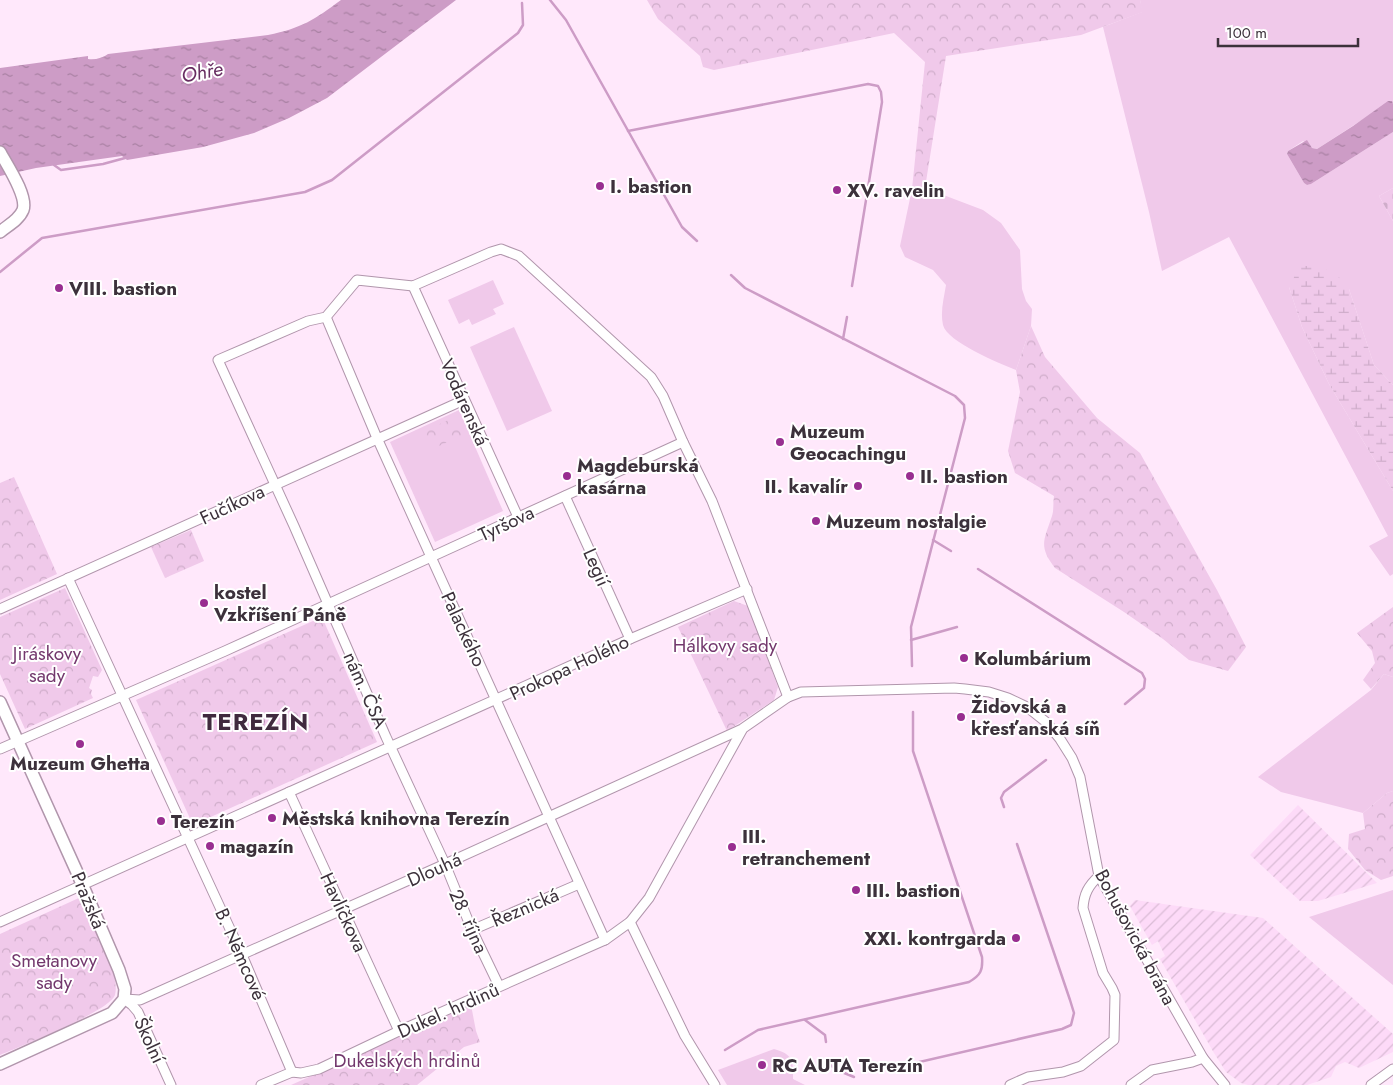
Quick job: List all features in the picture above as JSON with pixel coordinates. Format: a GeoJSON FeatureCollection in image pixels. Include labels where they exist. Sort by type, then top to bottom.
{"type":"FeatureCollection","features":[{"type":"Feature","properties":{"kind":"main road"},"geometry":{"type":"LineString","coordinates":[[0,152],[24,198],[23,210],[14,221],[0,232]]}},
{"type":"Feature","properties":{"kind":"main road","name":"Pražská"},"geometry":{"type":"LineString","coordinates":[[0,702],[119,970],[125,989],[124,999]]}},
{"type":"Feature","properties":{"kind":"main road"},"geometry":{"type":"LineString","coordinates":[[0,1064],[112,1013],[124,999]]}},
{"type":"Feature","properties":{"kind":"street"},"geometry":{"type":"LineString","coordinates":[[326,317],[357,280],[413,286],[501,249],[519,256],[652,377],[663,396],[712,501],[788,697],[742,730]]}},
{"type":"Feature","properties":{"kind":"street","name":"Vodárenská"},"geometry":{"type":"LineString","coordinates":[[413,286],[518,517]]}},
{"type":"Feature","properties":{"kind":"street","name":"Palackého"},"geometry":{"type":"LineString","coordinates":[[326,317],[377,438],[605,940]]}},
{"type":"Feature","properties":{"kind":"street","name":"nám. ČSA"},"geometry":{"type":"LineString","coordinates":[[0,922],[390,746],[328,603],[218,360],[308,321],[326,317]]}},
{"type":"Feature","properties":{"kind":"street","name":"Fučíkova"},"geometry":{"type":"LineString","coordinates":[[0,609],[464,400]]}},
{"type":"Feature","properties":{"kind":"street","name":"Tyršova"},"geometry":{"type":"LineString","coordinates":[[328,603],[683,442]]}},
{"type":"Feature","properties":{"kind":"street","name":"Legií"},"geometry":{"type":"LineString","coordinates":[[565,496],[630,639]]}},
{"type":"Feature","properties":{"kind":"street"},"geometry":{"type":"LineString","coordinates":[[68,578],[188,837]]}},
{"type":"Feature","properties":{"kind":"street","name":"Prokopa Holého"},"geometry":{"type":"LineString","coordinates":[[390,746],[747,589]]}},
{"type":"Feature","properties":{"kind":"street"},"geometry":{"type":"LineString","coordinates":[[0,749],[225,651],[328,603]]}},
{"type":"Feature","properties":{"kind":"street","name":"Bohušovická brána"},"geometry":{"type":"LineString","coordinates":[[788,697],[801,692],[954,688],[989,692],[1008,698],[1027,707],[1046,722],[1072,758],[1080,777],[1099,876],[1203,1058],[1225,1085]]}},
{"type":"Feature","properties":{"kind":"street","name":"Dlouhá"},"geometry":{"type":"LineString","coordinates":[[124,999],[140,1000],[742,730]]}},
{"type":"Feature","properties":{"kind":"street","name":"Dukel. hrdinů"},"geometry":{"type":"LineString","coordinates":[[261,1085],[292,1072],[301,1073],[319,1069],[399,1031],[605,940],[630,922],[648,898],[742,730]]}},
{"type":"Feature","properties":{"kind":"street","name":"28. října"},"geometry":{"type":"LineString","coordinates":[[390,746],[499,986]]}},
{"type":"Feature","properties":{"kind":"street","name":"Havlíčkova"},"geometry":{"type":"LineString","coordinates":[[289,792],[399,1031]]}},
{"type":"Feature","properties":{"kind":"street","name":"B. Němcové"},"geometry":{"type":"LineString","coordinates":[[188,837],[242,955],[292,1072]]}},
{"type":"Feature","properties":{"kind":"street"},"geometry":{"type":"LineString","coordinates":[[1010,1085],[1028,1077],[1063,1072],[1081,1066],[1114,1040],[1115,996],[1104,973],[1083,908],[1084,898],[1089,885],[1099,876]]}},
{"type":"Feature","properties":{"kind":"street","name":"Řeznická"},"geometry":{"type":"LineString","coordinates":[[472,930],[578,884]]}},
{"type":"Feature","properties":{"kind":"street"},"geometry":{"type":"LineString","coordinates":[[630,922],[685,1036],[715,1085]]}},
{"type":"Feature","properties":{"kind":"street","name":"Školní"},"geometry":{"type":"LineString","coordinates":[[124,999],[138,1012],[171,1085]]}},
{"type":"Feature","properties":{"kind":"street"},"geometry":{"type":"LineString","coordinates":[[1135,1084],[1152,1070],[1203,1058]]}},
{"type":"Feature","properties":{"kind":"street"},"geometry":{"type":"LineString","coordinates":[[1370,1085],[1393,1068]]}},
{"type":"Feature","properties":{"kind":"shaded area"},"geometry":{"type":"Polygon","coordinates":[[[1298,805],[1377,883],[1318,901],[1300,901],[1250,855],[1298,805]]]}},
{"type":"Feature","properties":{"kind":"shaded area"},"geometry":{"type":"Polygon","coordinates":[[[1135,900],[1263,918],[1393,1034],[1393,1052],[1359,1068],[1345,1062],[1336,1066],[1331,1077],[1307,1085],[1248,1085],[1241,1083],[1226,1072],[1214,1053],[1160,959],[1165,956],[1158,941],[1152,945],[1130,906],[1135,900]]]}},
{"type":"Feature","properties":{"kind":"green space"},"geometry":{"type":"Polygon","coordinates":[[[647,0],[1140,0],[1143,12],[1081,35],[946,56],[925,188],[912,189],[925,62],[894,33],[714,70],[703,67],[700,56],[658,19],[647,0]]]}},
{"type":"Feature","properties":{"kind":"green space"},"geometry":{"type":"Polygon","coordinates":[[[1140,0],[1393,0],[1393,104],[1391,101],[1317,149],[1312,148],[1303,141],[1288,151],[1287,154],[1307,185],[1393,132],[1393,188],[1379,196],[1393,221],[1393,385],[1374,365],[1349,289],[1289,287],[1302,327],[1329,384],[1393,491],[1393,574],[1390,576],[1369,546],[1388,536],[1229,237],[1162,271],[1103,27],[1142,12],[1140,0]]]}},
{"type":"Feature","properties":{"kind":"green space"},"geometry":{"type":"Polygon","coordinates":[[[925,188],[983,210],[1001,223],[1020,250],[1022,289],[1026,301],[1032,309],[1031,326],[1016,370],[963,345],[947,332],[943,325],[942,315],[946,285],[933,270],[905,257],[900,246],[912,189],[925,188]]]}},
{"type":"Feature","properties":{"kind":"green space"},"geometry":{"type":"Polygon","coordinates":[[[1393,188],[1393,221],[1379,196],[1393,188]]]}},
{"type":"Feature","properties":{"kind":"green space"},"geometry":{"type":"Polygon","coordinates":[[[1300,266],[1319,266],[1337,275],[1349,289],[1374,365],[1393,385],[1393,491],[1329,384],[1302,327],[1289,287],[1300,266]]]}},
{"type":"Feature","properties":{"kind":"green space"},"geometry":{"type":"Polygon","coordinates":[[[493,280],[504,304],[493,309],[496,314],[472,325],[469,319],[459,324],[448,300],[493,280]]]}},
{"type":"Feature","properties":{"kind":"green space"},"geometry":{"type":"Polygon","coordinates":[[[1031,326],[1045,357],[1097,418],[1140,453],[1217,590],[1246,647],[1228,671],[1189,660],[1124,612],[1055,568],[1046,554],[1044,543],[1053,514],[1054,496],[1015,473],[1008,451],[1020,392],[1016,370],[1031,326]]]}},
{"type":"Feature","properties":{"kind":"green space"},"geometry":{"type":"Polygon","coordinates":[[[514,327],[552,411],[507,431],[470,347],[514,327]]]}},
{"type":"Feature","properties":{"kind":"green space"},"geometry":{"type":"Polygon","coordinates":[[[459,410],[503,511],[435,542],[390,442],[459,410]]]}},
{"type":"Feature","properties":{"kind":"green space"},"geometry":{"type":"Polygon","coordinates":[[[455,417],[463,435],[428,451],[420,433],[455,417]]]}},
{"type":"Feature","properties":{"kind":"green space"},"geometry":{"type":"Polygon","coordinates":[[[14,477],[57,574],[0,600],[0,483],[14,477]]]}},
{"type":"Feature","properties":{"kind":"green space"},"geometry":{"type":"Polygon","coordinates":[[[191,530],[204,561],[165,578],[151,547],[191,530]]]}},
{"type":"Feature","properties":{"kind":"green space","name":"Jiráskovy sady"},"geometry":{"type":"Polygon","coordinates":[[[65,588],[102,670],[98,677],[93,676],[89,688],[92,690],[93,698],[25,729],[0,674],[0,617],[65,588]]]}},
{"type":"Feature","properties":{"kind":"green space","name":"Hálkovy sady"},"geometry":{"type":"Polygon","coordinates":[[[734,601],[748,606],[778,687],[774,700],[727,731],[678,627],[734,601]]]}},
{"type":"Feature","properties":{"kind":"green space"},"geometry":{"type":"Polygon","coordinates":[[[1393,607],[1393,677],[1384,674],[1371,689],[1363,680],[1375,663],[1372,651],[1357,633],[1393,607]]]}},
{"type":"Feature","properties":{"kind":"green space"},"geometry":{"type":"Polygon","coordinates":[[[322,617],[377,742],[193,825],[136,700],[322,617]]]}},
{"type":"Feature","properties":{"kind":"green space"},"geometry":{"type":"Polygon","coordinates":[[[1384,674],[1393,677],[1393,791],[1387,793],[1363,813],[1281,792],[1258,777],[1371,690],[1384,674]]]}},
{"type":"Feature","properties":{"kind":"green space"},"geometry":{"type":"Polygon","coordinates":[[[1393,791],[1393,876],[1381,880],[1365,870],[1348,849],[1349,834],[1365,829],[1363,813],[1387,793],[1393,791]]]}},
{"type":"Feature","properties":{"kind":"green space"},"geometry":{"type":"Polygon","coordinates":[[[1393,890],[1393,985],[1309,917],[1393,890]]]}},
{"type":"Feature","properties":{"kind":"green space","name":"Smetanovy sady"},"geometry":{"type":"Polygon","coordinates":[[[81,897],[110,960],[116,985],[115,995],[98,1010],[81,1019],[0,1055],[0,934],[81,897]]]}},
{"type":"Feature","properties":{"kind":"green space","name":"Dukelských hrdinů"},"geometry":{"type":"Polygon","coordinates":[[[471,1005],[480,1042],[464,1047],[417,1085],[291,1085],[471,1005]]]}},
{"type":"Feature","properties":{"kind":"green space","name":"RC AUTA Terezín"},"geometry":{"type":"Polygon","coordinates":[[[774,1049],[789,1056],[793,1067],[793,1079],[805,1085],[727,1085],[718,1070],[774,1049]]]}},
{"type":"Feature","properties":{"kind":"water","name":"Ohře"},"geometry":{"type":"Polygon","coordinates":[[[341,0],[456,0],[327,98],[289,118],[254,133],[203,147],[127,160],[122,156],[36,168],[0,176],[0,68],[88,56],[88,59],[96,59],[108,54],[268,35],[307,22],[341,0]]]}},
{"type":"Feature","properties":{"kind":"water"},"geometry":{"type":"Polygon","coordinates":[[[1388,101],[1392,101],[1393,104],[1393,132],[1311,184],[1307,185],[1304,183],[1287,154],[1288,151],[1307,140],[1312,148],[1317,149],[1388,101]]]}},
{"type":"Feature","properties":{"kind":"water"},"geometry":{"type":"Polygon","coordinates":[[[254,714],[260,714],[265,719],[263,728],[254,730],[249,725],[249,719],[254,714]]]}},
{"type":"Feature","properties":{"kind":"waterway"},"geometry":{"type":"LineString","coordinates":[[550,0],[566,20],[682,227],[697,241]]}},
{"type":"Feature","properties":{"kind":"waterway"},"geometry":{"type":"LineString","coordinates":[[0,272],[42,238],[305,192],[332,180],[518,33],[523,25],[522,3]]}},
{"type":"Feature","properties":{"kind":"waterway"},"geometry":{"type":"LineString","coordinates":[[628,131],[868,84],[878,86],[882,102],[852,286]]}},
{"type":"Feature","properties":{"kind":"waterway"},"geometry":{"type":"LineString","coordinates":[[54,165],[61,170],[103,164],[125,158]]}},
{"type":"Feature","properties":{"kind":"waterway"},"geometry":{"type":"LineString","coordinates":[[731,275],[745,288],[955,396],[964,405],[965,418],[911,627],[912,666]]}},
{"type":"Feature","properties":{"kind":"waterway"},"geometry":{"type":"LineString","coordinates":[[843,339],[847,317]]}},
{"type":"Feature","properties":{"kind":"waterway"},"geometry":{"type":"LineString","coordinates":[[933,540],[951,551]]}},
{"type":"Feature","properties":{"kind":"waterway"},"geometry":{"type":"LineString","coordinates":[[978,569],[1142,673],[1145,679],[1144,688],[1125,704]]}},
{"type":"Feature","properties":{"kind":"waterway"},"geometry":{"type":"LineString","coordinates":[[911,640],[957,627]]}},
{"type":"Feature","properties":{"kind":"waterway"},"geometry":{"type":"LineString","coordinates":[[725,1050],[758,1030],[969,982],[980,972],[982,957],[913,751],[913,712]]}},
{"type":"Feature","properties":{"kind":"waterway"},"geometry":{"type":"LineString","coordinates":[[1004,807],[1001,798],[1004,792],[1046,760]]}},
{"type":"Feature","properties":{"kind":"waterway"},"geometry":{"type":"LineString","coordinates":[[889,1069],[1062,1029],[1071,1025],[1074,1013],[1017,844]]}},
{"type":"Feature","properties":{"kind":"waterway"},"geometry":{"type":"LineString","coordinates":[[805,1020],[825,1035],[826,1042]]}},
{"type":"Feature","properties":{"kind":"waterway"},"geometry":{"type":"LineString","coordinates":[[829,1064],[837,1070],[854,1077]]}},
{"type":"Feature","properties":{"kind":"place","name":"I. bastion"},"geometry":{"type":"Point","coordinates":[600,186]}},
{"type":"Feature","properties":{"kind":"place","name":"XV. ravelin"},"geometry":{"type":"Point","coordinates":[837,190]}},
{"type":"Feature","properties":{"kind":"place","name":"VIII. bastion"},"geometry":{"type":"Point","coordinates":[59,288]}},
{"type":"Feature","properties":{"kind":"place","name":"Muzeum Geocachingu"},"geometry":{"type":"Point","coordinates":[780,442]}},
{"type":"Feature","properties":{"kind":"place","name":"Magdeburská kasárna"},"geometry":{"type":"Point","coordinates":[567,476]}},
{"type":"Feature","properties":{"kind":"place","name":"II. bastion"},"geometry":{"type":"Point","coordinates":[910,476]}},
{"type":"Feature","properties":{"kind":"place","name":"II. kavalír"},"geometry":{"type":"Point","coordinates":[858,486]}},
{"type":"Feature","properties":{"kind":"place","name":"Muzeum nostalgie"},"geometry":{"type":"Point","coordinates":[816,521]}},
{"type":"Feature","properties":{"kind":"place","name":"kostel Vzkříšení Páně"},"geometry":{"type":"Point","coordinates":[204,603]}},
{"type":"Feature","properties":{"kind":"place","name":"Kolumbárium"},"geometry":{"type":"Point","coordinates":[964,658]}},
{"type":"Feature","properties":{"kind":"place","name":"Židovská a křesťanská síň"},"geometry":{"type":"Point","coordinates":[961,717]}},
{"type":"Feature","properties":{"kind":"place","name":"Muzeum Ghetta"},"geometry":{"type":"Point","coordinates":[80,744]}},
{"type":"Feature","properties":{"kind":"place","name":"Městská knihovna Terezín"},"geometry":{"type":"Point","coordinates":[272,818]}},
{"type":"Feature","properties":{"kind":"place","name":"Terezín"},"geometry":{"type":"Point","coordinates":[161,821]}},
{"type":"Feature","properties":{"kind":"place","name":"magazín"},"geometry":{"type":"Point","coordinates":[210,846]}},
{"type":"Feature","properties":{"kind":"place","name":"III. retranchement"},"geometry":{"type":"Point","coordinates":[732,847]}},
{"type":"Feature","properties":{"kind":"place","name":"III. bastion"},"geometry":{"type":"Point","coordinates":[856,890]}},
{"type":"Feature","properties":{"kind":"place","name":"XXI. kontrgarda"},"geometry":{"type":"Point","coordinates":[1016,938]}},
{"type":"Feature","properties":{"kind":"place","name":"RC AUTA Terezín"},"geometry":{"type":"Point","coordinates":[762,1065]}},
{"type":"Feature","properties":{"kind":"district","name":"TEREZÍN"},"geometry":{"type":"Point","coordinates":[256,722]}}]}
